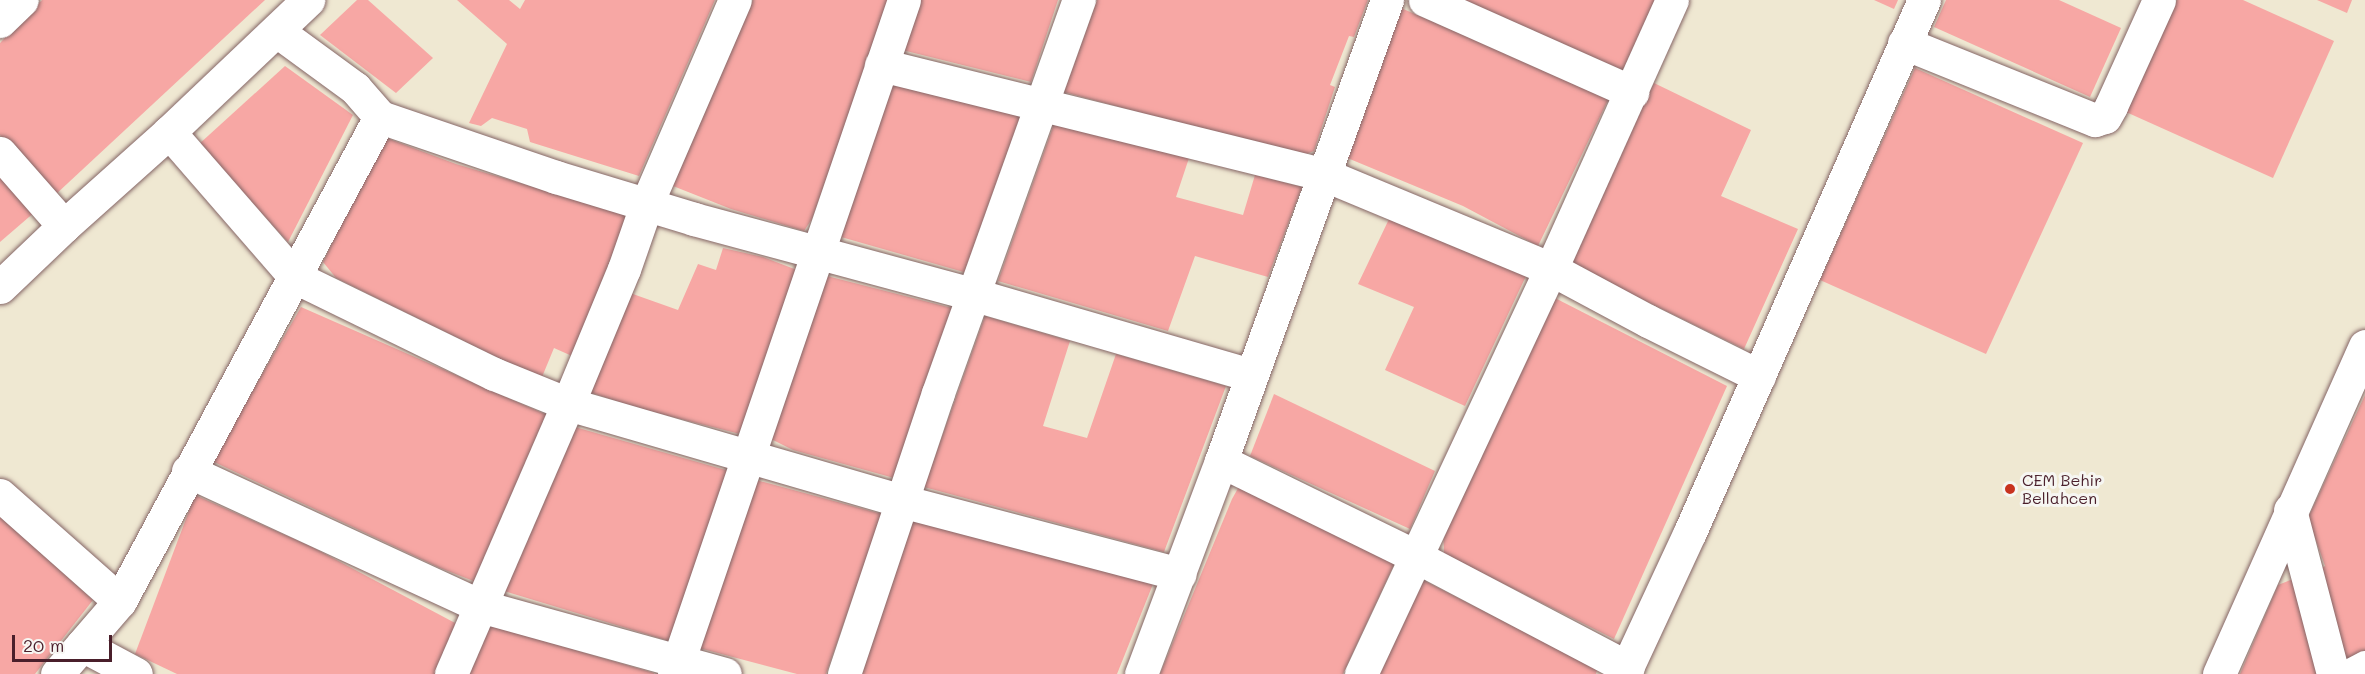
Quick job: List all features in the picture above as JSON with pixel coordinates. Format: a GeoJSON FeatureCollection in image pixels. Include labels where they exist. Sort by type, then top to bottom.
{"type":"FeatureCollection","features":[{"type":"Feature","properties":{"kind":"street"},"geometry":{"type":"LineString","coordinates":[[0,21],[22,0]]}},
{"type":"Feature","properties":{"kind":"street"},"geometry":{"type":"LineString","coordinates":[[0,287],[169,132],[308,0]]}},
{"type":"Feature","properties":{"kind":"street"},"geometry":{"type":"LineString","coordinates":[[451,674],[568,404],[624,269],[647,203],[735,0]]}},
{"type":"Feature","properties":{"kind":"street"},"geometry":{"type":"LineString","coordinates":[[676,668],[904,0]]}},
{"type":"Feature","properties":{"kind":"street"},"geometry":{"type":"LineString","coordinates":[[844,674],[901,501],[1079,0]]}},
{"type":"Feature","properties":{"kind":"street"},"geometry":{"type":"LineString","coordinates":[[1140,674],[1180,574],[1387,0]]}},
{"type":"Feature","properties":{"kind":"street"},"geometry":{"type":"LineString","coordinates":[[1425,0],[1632,92]]}},
{"type":"Feature","properties":{"kind":"street"},"geometry":{"type":"LineString","coordinates":[[1361,674],[1418,557],[1551,269],[1672,0]]}},
{"type":"Feature","properties":{"kind":"street"},"geometry":{"type":"LineString","coordinates":[[1221,461],[1418,557],[1626,671],[1759,376],[1924,0]]}},
{"type":"Feature","properties":{"kind":"street"},"geometry":{"type":"LineString","coordinates":[[1904,43],[2095,120],[2105,117],[2111,106],[2159,0]]}},
{"type":"Feature","properties":{"kind":"street"},"geometry":{"type":"LineString","coordinates":[[277,31],[356,88],[380,117],[556,177],[694,219],[975,295],[1250,375]]}},
{"type":"Feature","properties":{"kind":"street"},"geometry":{"type":"LineString","coordinates":[[881,64],[1323,174],[1551,269],[1759,376]]}},
{"type":"Feature","properties":{"kind":"street"},"geometry":{"type":"LineString","coordinates":[[57,674],[120,601],[380,117]]}},
{"type":"Feature","properties":{"kind":"street"},"geometry":{"type":"LineString","coordinates":[[169,132],[295,278],[494,374],[568,404],[750,455],[901,501],[1180,574]]}},
{"type":"Feature","properties":{"kind":"street"},"geometry":{"type":"LineString","coordinates":[[0,153],[64,226]]}},
{"type":"Feature","properties":{"kind":"street"},"geometry":{"type":"LineString","coordinates":[[2219,674],[2290,510],[2365,346]]}},
{"type":"Feature","properties":{"kind":"street"},"geometry":{"type":"LineString","coordinates":[[188,471],[480,606],[676,668],[725,674]]}},
{"type":"Feature","properties":{"kind":"street"},"geometry":{"type":"LineString","coordinates":[[0,495],[120,601]]}},
{"type":"Feature","properties":{"kind":"street"},"geometry":{"type":"LineString","coordinates":[[2290,510],[2333,674]]}},
{"type":"Feature","properties":{"kind":"street"},"geometry":{"type":"LineString","coordinates":[[82,645],[136,674]]}},
{"type":"Feature","properties":{"kind":"street"},"geometry":{"type":"LineString","coordinates":[[2352,674],[2365,667]]}},
{"type":"Feature","properties":{"kind":"building"},"geometry":{"type":"Polygon","coordinates":[[[42,0],[265,0],[54,196],[0,135],[0,43],[42,0]]]}},
{"type":"Feature","properties":{"kind":"building"},"geometry":{"type":"Polygon","coordinates":[[[357,0],[368,0],[433,58],[396,93],[320,35],[357,0]]]}},
{"type":"Feature","properties":{"kind":"building"},"geometry":{"type":"Polygon","coordinates":[[[457,0],[509,0],[520,9],[525,0],[715,0],[639,176],[530,142],[527,129],[492,118],[481,126],[469,123],[507,44],[457,0]]]}},
{"type":"Feature","properties":{"kind":"building"},"geometry":{"type":"Polygon","coordinates":[[[753,0],[889,0],[812,219],[804,231],[731,209],[673,186],[753,0]]]}},
{"type":"Feature","properties":{"kind":"building"},"geometry":{"type":"Polygon","coordinates":[[[920,0],[1058,0],[1031,82],[902,50],[920,0]]]}},
{"type":"Feature","properties":{"kind":"building"},"geometry":{"type":"Polygon","coordinates":[[[1097,0],[1368,0],[1354,37],[1349,36],[1330,85],[1335,87],[1314,151],[1301,156],[1064,92],[1097,0]]]}},
{"type":"Feature","properties":{"kind":"building"},"geometry":{"type":"Polygon","coordinates":[[[1457,0],[1656,0],[1621,74],[1457,0]]]}},
{"type":"Feature","properties":{"kind":"building"},"geometry":{"type":"Polygon","coordinates":[[[1874,0],[1898,0],[1894,9],[1874,0]]]}},
{"type":"Feature","properties":{"kind":"building"},"geometry":{"type":"Polygon","coordinates":[[[1946,0],[2059,0],[2121,28],[2090,97],[1934,27],[1946,0]]]}},
{"type":"Feature","properties":{"kind":"building"},"geometry":{"type":"Polygon","coordinates":[[[2177,0],[2243,0],[2334,41],[2273,178],[2126,112],[2177,0]]]}},
{"type":"Feature","properties":{"kind":"building"},"geometry":{"type":"Polygon","coordinates":[[[2317,0],[2352,0],[2347,13],[2317,0]]]}},
{"type":"Feature","properties":{"kind":"building"},"geometry":{"type":"Polygon","coordinates":[[[1401,8],[1609,98],[1538,246],[1463,206],[1345,157],[1401,8]]]}},
{"type":"Feature","properties":{"kind":"building"},"geometry":{"type":"Polygon","coordinates":[[[285,66],[353,115],[288,242],[198,145],[285,66]]]}},
{"type":"Feature","properties":{"kind":"building"},"geometry":{"type":"Polygon","coordinates":[[[1915,68],[2083,143],[1986,354],[1820,280],[1915,68]]]}},
{"type":"Feature","properties":{"kind":"building"},"geometry":{"type":"Polygon","coordinates":[[[1654,83],[1751,130],[1721,196],[1798,229],[1744,349],[1580,269],[1569,260],[1654,83]]]}},
{"type":"Feature","properties":{"kind":"building"},"geometry":{"type":"Polygon","coordinates":[[[892,84],[1021,115],[967,273],[841,237],[892,84]]]}},
{"type":"Feature","properties":{"kind":"building"},"geometry":{"type":"Polygon","coordinates":[[[1054,124],[1189,158],[1176,197],[1243,215],[1255,175],[1302,187],[1268,277],[1195,256],[1168,331],[998,281],[1054,124]]]}},
{"type":"Feature","properties":{"kind":"building"},"geometry":{"type":"Polygon","coordinates":[[[384,137],[456,164],[628,215],[572,356],[554,348],[542,377],[502,360],[336,278],[323,262],[384,137]]]}},
{"type":"Feature","properties":{"kind":"building"},"geometry":{"type":"Polygon","coordinates":[[[0,171],[36,211],[0,242],[0,171]]]}},
{"type":"Feature","properties":{"kind":"building"},"geometry":{"type":"Polygon","coordinates":[[[1390,217],[1526,276],[1465,406],[1385,370],[1414,307],[1358,284],[1390,217]]]}},
{"type":"Feature","properties":{"kind":"building"},"geometry":{"type":"Polygon","coordinates":[[[723,248],[763,257],[797,270],[740,434],[637,408],[589,392],[630,293],[678,310],[698,264],[716,270],[723,248]]]}},
{"type":"Feature","properties":{"kind":"building"},"geometry":{"type":"Polygon","coordinates":[[[827,276],[952,308],[894,478],[793,450],[769,438],[827,276]]]}},
{"type":"Feature","properties":{"kind":"building"},"geometry":{"type":"Polygon","coordinates":[[[1553,297],[1727,386],[1614,639],[1444,554],[1443,525],[1553,297]]]}},
{"type":"Feature","properties":{"kind":"building"},"geometry":{"type":"Polygon","coordinates":[[[301,307],[547,415],[476,582],[440,568],[212,461],[301,307]]]}},
{"type":"Feature","properties":{"kind":"building"},"geometry":{"type":"Polygon","coordinates":[[[985,316],[1070,341],[1043,426],[1087,438],[1116,354],[1226,386],[1164,552],[924,487],[985,316]]]}},
{"type":"Feature","properties":{"kind":"building"},"geometry":{"type":"Polygon","coordinates":[[[1274,394],[1435,471],[1410,529],[1250,456],[1274,394]]]}},
{"type":"Feature","properties":{"kind":"building"},"geometry":{"type":"Polygon","coordinates":[[[2365,395],[2365,652],[2347,662],[2321,568],[2325,566],[2308,518],[2365,395]]]}},
{"type":"Feature","properties":{"kind":"building"},"geometry":{"type":"Polygon","coordinates":[[[575,427],[729,471],[669,641],[504,591],[575,427]]]}},
{"type":"Feature","properties":{"kind":"building"},"geometry":{"type":"Polygon","coordinates":[[[756,480],[882,514],[826,674],[797,674],[695,647],[756,480]]]}},
{"type":"Feature","properties":{"kind":"building"},"geometry":{"type":"Polygon","coordinates":[[[1241,483],[1397,558],[1343,674],[1160,674],[1232,499],[1241,483]]]}},
{"type":"Feature","properties":{"kind":"building"},"geometry":{"type":"Polygon","coordinates":[[[195,495],[312,547],[457,624],[436,674],[177,674],[135,654],[195,495]]]}},
{"type":"Feature","properties":{"kind":"building"},"geometry":{"type":"Polygon","coordinates":[[[0,516],[93,600],[35,674],[0,674],[0,516]]]}},
{"type":"Feature","properties":{"kind":"building"},"geometry":{"type":"Polygon","coordinates":[[[913,521],[1153,584],[1117,674],[862,674],[913,521]]]}},
{"type":"Feature","properties":{"kind":"building"},"geometry":{"type":"Polygon","coordinates":[[[2293,579],[2319,674],[2240,674],[2278,585],[2293,579]]]}},
{"type":"Feature","properties":{"kind":"building"},"geometry":{"type":"Polygon","coordinates":[[[1423,580],[1597,669],[1596,674],[1378,674],[1423,580]]]}},
{"type":"Feature","properties":{"kind":"building"},"geometry":{"type":"Polygon","coordinates":[[[486,624],[654,673],[654,674],[465,674],[486,624]]]}},
{"type":"Feature","properties":{"kind":"place","name":"CEM Behir Bellahcen"},"geometry":{"type":"Point","coordinates":[2010,489]}}]}
